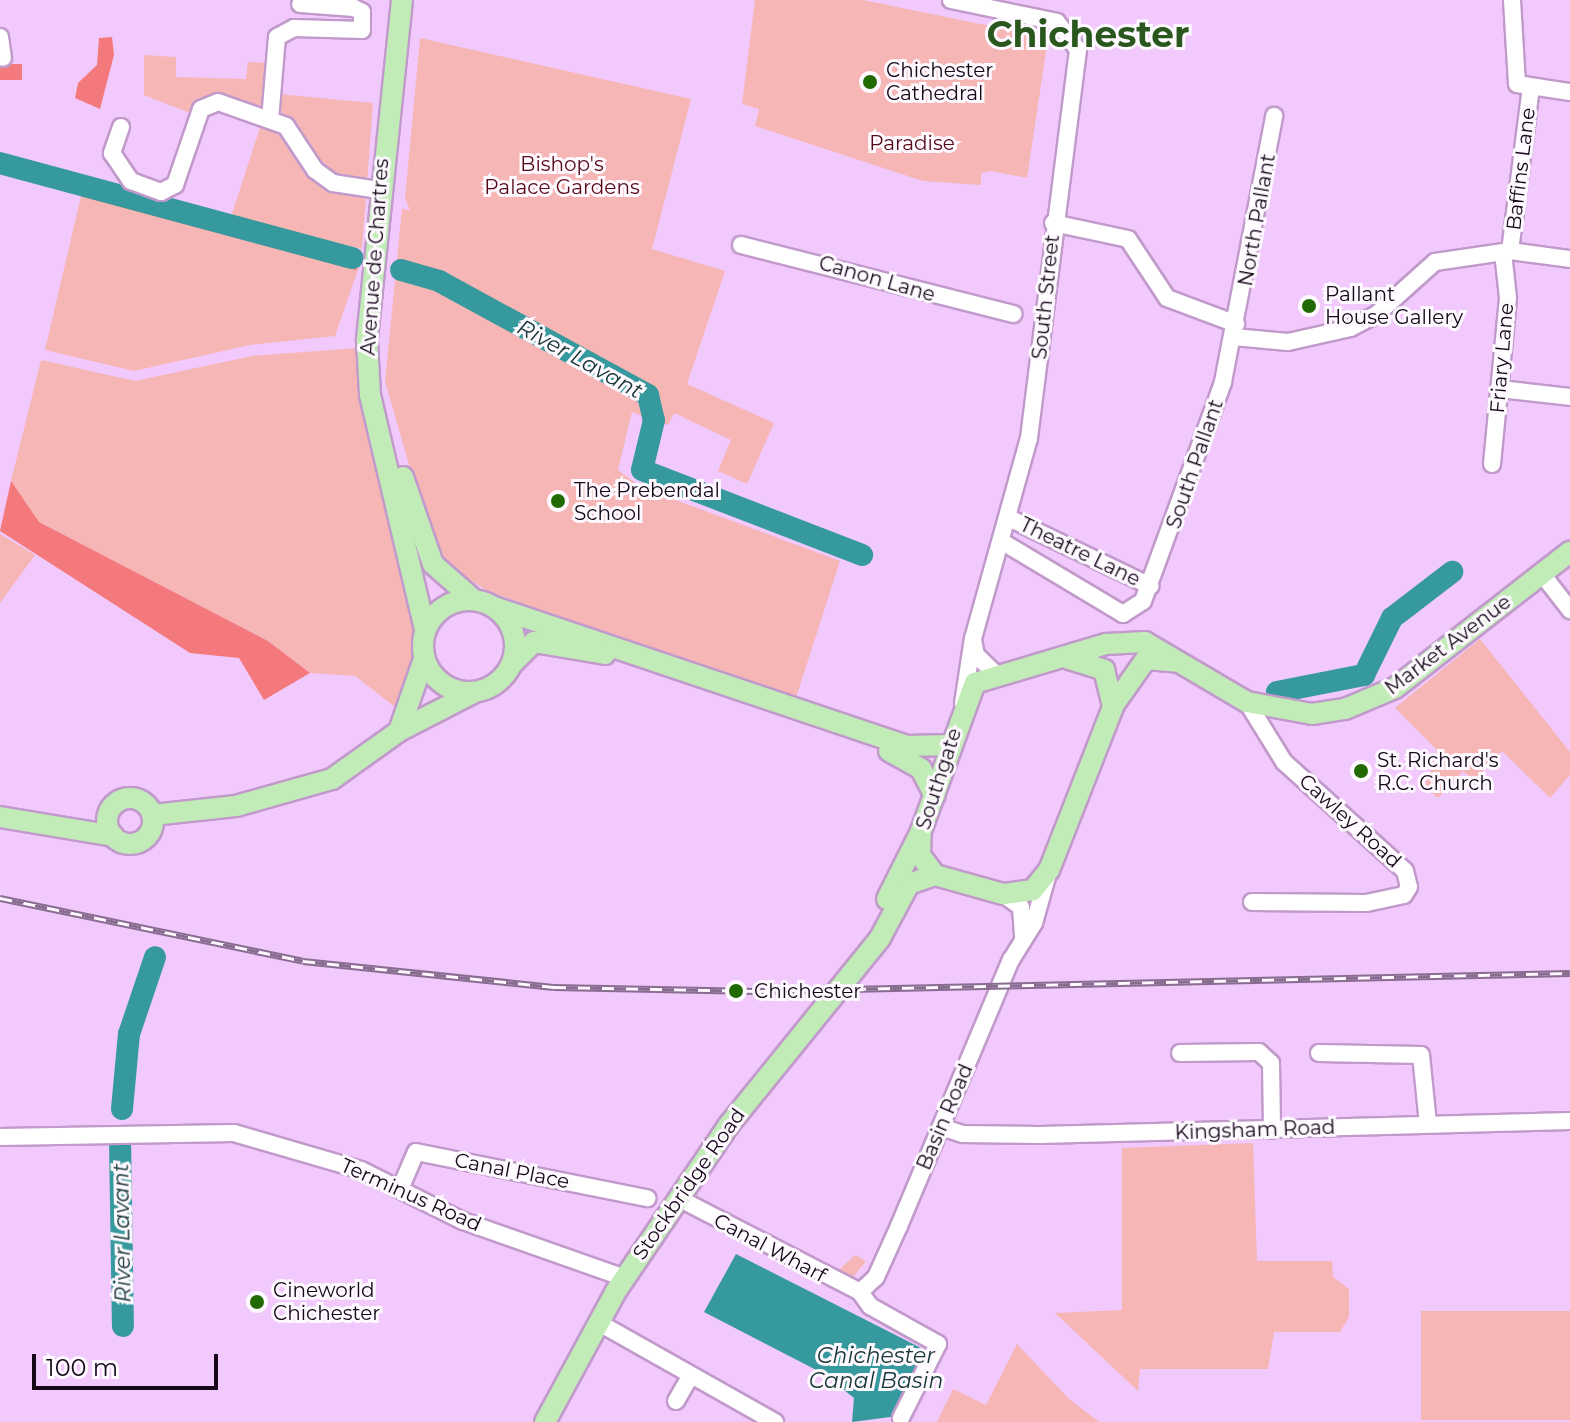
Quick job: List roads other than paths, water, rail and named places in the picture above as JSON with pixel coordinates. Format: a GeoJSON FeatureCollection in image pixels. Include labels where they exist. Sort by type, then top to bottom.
{"type":"FeatureCollection","features":[{"type":"Feature","properties":{"kind":"main road","name":"Avenue de Chartres"},"geometry":{"type":"LineString","coordinates":[[402,0],[380,319],[382,393],[422,545],[441,576],[484,603],[906,746],[952,745]]}},
{"type":"Feature","properties":{"kind":"main road","name":"Avenue de Chartres"},"geometry":{"type":"LineString","coordinates":[[400,23],[367,318],[370,395],[425,629]]}},
{"type":"Feature","properties":{"kind":"main road","name":"Market Avenue"},"geometry":{"type":"LineString","coordinates":[[1069,659],[1118,641],[1145,642],[1247,702],[1312,714],[1376,698],[1570,552]]}},
{"type":"Feature","properties":{"kind":"main road"},"geometry":{"type":"LineString","coordinates":[[399,731],[424,659],[425,629],[440,609],[484,603],[515,639],[511,665]]}},
{"type":"Feature","properties":{"kind":"main road"},"geometry":{"type":"LineString","coordinates":[[59,822],[109,812],[133,798],[153,815],[236,806],[332,779],[399,731],[493,686],[534,642],[583,647],[899,755],[921,769],[935,796]]}},
{"type":"Feature","properties":{"kind":"main road"},"geometry":{"type":"LineString","coordinates":[[424,659],[442,685],[473,693]]}},
{"type":"Feature","properties":{"kind":"main road"},"geometry":{"type":"LineString","coordinates":[[1069,659],[1104,670],[1113,707]]}},
{"type":"Feature","properties":{"kind":"main road","name":"Southgate"},"geometry":{"type":"LineString","coordinates":[[935,875],[920,855],[921,831],[952,745],[963,703],[975,683],[1069,659]]}},
{"type":"Feature","properties":{"kind":"main road"},"geometry":{"type":"LineString","coordinates":[[864,956],[909,884],[935,875],[1003,894],[1033,890],[1049,870],[1125,679],[1146,659],[1182,663]]}},
{"type":"Feature","properties":{"kind":"main road"},"geometry":{"type":"LineString","coordinates":[[109,812],[113,836]]}},
{"type":"Feature","properties":{"kind":"main road"},"geometry":{"type":"LineString","coordinates":[[0,817],[59,822],[139,843],[149,835],[153,815]]}},
{"type":"Feature","properties":{"kind":"main road"},"geometry":{"type":"LineString","coordinates":[[864,956],[921,831]]}},
{"type":"Feature","properties":{"kind":"main road","name":"Stockbridge Road"},"geometry":{"type":"LineString","coordinates":[[545,1422],[625,1278],[682,1200],[741,1107],[864,956]]}},
{"type":"Feature","properties":{"kind":"street","name":"South Street"},"geometry":{"type":"LineString","coordinates":[[955,0],[1057,22],[1077,42],[1053,223],[1026,317],[1037,388],[1009,518],[1000,545]]}},
{"type":"Feature","properties":{"kind":"street","name":"Baffins Lane"},"geometry":{"type":"LineString","coordinates":[[1506,252],[1524,85],[1512,0]]}},
{"type":"Feature","properties":{"kind":"street"},"geometry":{"type":"LineString","coordinates":[[270,120],[277,37],[294,28],[362,30],[362,12],[354,8],[300,4]]}},
{"type":"Feature","properties":{"kind":"street"},"geometry":{"type":"LineString","coordinates":[[0,37],[3,58]]}},
{"type":"Feature","properties":{"kind":"street"},"geometry":{"type":"LineString","coordinates":[[1524,85],[1570,92]]}},
{"type":"Feature","properties":{"kind":"street"},"geometry":{"type":"LineString","coordinates":[[121,127],[112,153],[131,181],[161,192],[175,185],[201,109],[218,102],[286,126],[315,170],[333,183],[379,190]]}},
{"type":"Feature","properties":{"kind":"street","name":"North Pallant"},"geometry":{"type":"LineString","coordinates":[[1235,330],[1274,116]]}},
{"type":"Feature","properties":{"kind":"street"},"geometry":{"type":"LineString","coordinates":[[1053,223],[1128,239],[1167,298],[1235,330],[1288,342],[1350,328],[1377,314],[1435,262],[1506,252],[1570,259]]}},
{"type":"Feature","properties":{"kind":"street","name":"Canon Lane"},"geometry":{"type":"LineString","coordinates":[[741,245],[1026,317]]}},
{"type":"Feature","properties":{"kind":"street","name":"Friary Lane"},"geometry":{"type":"LineString","coordinates":[[1492,464],[1508,298],[1506,252]]}},
{"type":"Feature","properties":{"kind":"street","name":"South Pallant"},"geometry":{"type":"LineString","coordinates":[[1147,593],[1202,457],[1235,330]]}},
{"type":"Feature","properties":{"kind":"street"},"geometry":{"type":"LineString","coordinates":[[1500,389],[1570,397]]}},
{"type":"Feature","properties":{"kind":"street","name":"Theatre Lane"},"geometry":{"type":"LineString","coordinates":[[1009,518],[1147,593]]}},
{"type":"Feature","properties":{"kind":"street"},"geometry":{"type":"LineString","coordinates":[[1000,545],[1123,614],[1147,593]]}},
{"type":"Feature","properties":{"kind":"street","name":"Southgate"},"geometry":{"type":"LineString","coordinates":[[963,703],[973,638],[1000,545]]}},
{"type":"Feature","properties":{"kind":"street"},"geometry":{"type":"LineString","coordinates":[[1542,574],[1570,610]]}},
{"type":"Feature","properties":{"kind":"street"},"geometry":{"type":"LineString","coordinates":[[973,638],[976,655],[998,676]]}},
{"type":"Feature","properties":{"kind":"street","name":"Cawley Road"},"geometry":{"type":"LineString","coordinates":[[1247,702],[1284,762],[1405,871],[1409,887],[1404,895],[1366,903],[1252,902]]}},
{"type":"Feature","properties":{"kind":"street","name":"Basin Road"},"geometry":{"type":"LineString","coordinates":[[860,1292],[876,1277],[1049,870]]}},
{"type":"Feature","properties":{"kind":"street"},"geometry":{"type":"LineString","coordinates":[[1003,894],[1021,907],[1023,937]]}},
{"type":"Feature","properties":{"kind":"street"},"geometry":{"type":"LineString","coordinates":[[1180,1053],[1259,1052],[1271,1063],[1272,1130]]}},
{"type":"Feature","properties":{"kind":"street"},"geometry":{"type":"LineString","coordinates":[[1319,1053],[1421,1055],[1428,1124]]}},
{"type":"Feature","properties":{"kind":"street","name":"Kingsham Road"},"geometry":{"type":"LineString","coordinates":[[941,1127],[1025,1135],[1570,1121]]}},
{"type":"Feature","properties":{"kind":"street","name":"Terminus Road"},"geometry":{"type":"LineString","coordinates":[[0,1137],[234,1133],[315,1154],[400,1189],[463,1221],[625,1278]]}},
{"type":"Feature","properties":{"kind":"street","name":"Canal Place"},"geometry":{"type":"LineString","coordinates":[[400,1189],[416,1152],[647,1198]]}},
{"type":"Feature","properties":{"kind":"street","name":"Canal Wharf"},"geometry":{"type":"LineString","coordinates":[[682,1200],[860,1292],[870,1306],[938,1344],[901,1418]]}},
{"type":"Feature","properties":{"kind":"street"},"geometry":{"type":"LineString","coordinates":[[601,1324],[775,1422]]}},
{"type":"Feature","properties":{"kind":"street"},"geometry":{"type":"LineString","coordinates":[[676,1401],[691,1375]]}},
{"type":"Feature","properties":{"kind":"water","name":"Chichester Canal Basin"},"geometry":{"type":"Polygon","coordinates":[[[736,1254],[927,1351],[898,1416],[852,1422],[854,1398],[824,1374],[704,1312],[736,1254]]]}},
{"type":"Feature","properties":{"kind":"waterway","name":"River Lavant"},"geometry":{"type":"LineString","coordinates":[[0,163],[352,258]]}},
{"type":"Feature","properties":{"kind":"waterway","name":"River Lavant"},"geometry":{"type":"LineString","coordinates":[[401,270],[439,281],[648,395],[654,420],[642,470],[862,555]]}},
{"type":"Feature","properties":{"kind":"waterway","name":"River Lavant"},"geometry":{"type":"LineString","coordinates":[[1277,692],[1364,675],[1392,618],[1452,572]]}},
{"type":"Feature","properties":{"kind":"waterway","name":"River Lavant"},"geometry":{"type":"LineString","coordinates":[[122,1109],[129,1034],[155,957]]}},
{"type":"Feature","properties":{"kind":"waterway","name":"River Lavant"},"geometry":{"type":"LineString","coordinates":[[120,1140],[123,1326]]}},
{"type":"Feature","properties":{"kind":"railway"},"geometry":{"type":"LineString","coordinates":[[0,898],[303,961],[554,987],[758,991],[1570,973]]}},
{"type":"Feature","properties":{"kind":"place","name":"Chichester Cathedral"},"geometry":{"type":"Point","coordinates":[870,82]}},
{"type":"Feature","properties":{"kind":"place","name":"Pallant House Gallery"},"geometry":{"type":"Point","coordinates":[1309,306]}},
{"type":"Feature","properties":{"kind":"place","name":"The Prebendal School"},"geometry":{"type":"Point","coordinates":[558,501]}},
{"type":"Feature","properties":{"kind":"place","name":"St. Richard's R.C. Church"},"geometry":{"type":"Point","coordinates":[1361,771]}},
{"type":"Feature","properties":{"kind":"place","name":"Chichester"},"geometry":{"type":"Point","coordinates":[736,991]}},
{"type":"Feature","properties":{"kind":"place","name":"Cineworld Chichester"},"geometry":{"type":"Point","coordinates":[257,1302]}},
{"type":"Feature","properties":{"kind":"district","name":"Chichester"},"geometry":{"type":"Point","coordinates":[1088,35]}},
{"type":"Feature","properties":{"kind":"park label","name":"Paradise"},"geometry":{"type":"Point","coordinates":[912,143]}},
{"type":"Feature","properties":{"kind":"park label","name":"Bishop's Palace Gardens"},"geometry":{"type":"Point","coordinates":[562,176]}}]}
